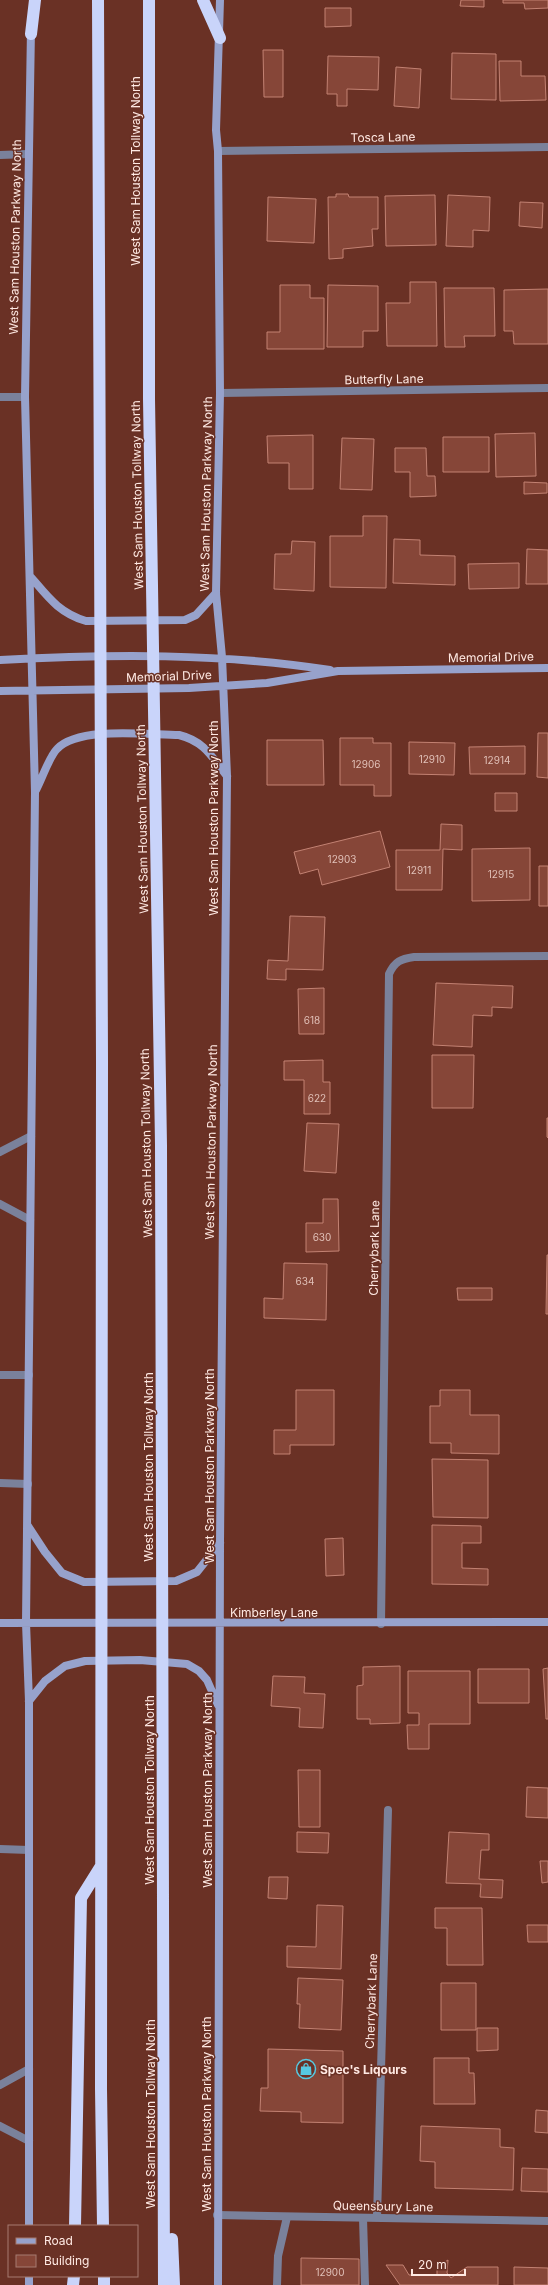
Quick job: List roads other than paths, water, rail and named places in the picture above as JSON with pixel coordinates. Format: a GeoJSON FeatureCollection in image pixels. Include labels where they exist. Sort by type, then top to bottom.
{"type":"FeatureCollection","features":[{"type":"Feature","properties":{"kind":"highway"},"geometry":{"type":"LineString","coordinates":[[31,34],[35,0]]}},
{"type":"Feature","properties":{"kind":"highway"},"geometry":{"type":"LineString","coordinates":[[98,0],[102,1062],[101,1866],[103,2225]]}},
{"type":"Feature","properties":{"kind":"highway","name":"West Sam Houston Tollway North"},"geometry":{"type":"LineString","coordinates":[[149,0],[149,399],[161,1145],[164,2285]]}},
{"type":"Feature","properties":{"kind":"highway"},"geometry":{"type":"LineString","coordinates":[[203,0],[220,38]]}},
{"type":"Feature","properties":{"kind":"highway"},"geometry":{"type":"LineString","coordinates":[[75,2225],[81,1898],[101,1866]]}},
{"type":"Feature","properties":{"kind":"highway"},"geometry":{"type":"LineString","coordinates":[[164,2100],[174,2285]]}},
{"type":"Feature","properties":{"kind":"main road","name":"West Sam Houston Parkway North"},"geometry":{"type":"LineString","coordinates":[[29,2225],[29,1702],[26,1623],[35,792],[33,658],[25,397],[28,154],[32,0]]}},
{"type":"Feature","properties":{"kind":"main road","name":"West Sam Houston Parkway North"},"geometry":{"type":"LineString","coordinates":[[218,2285],[219,1708],[227,776],[222,657],[216,593],[220,393],[218,151],[216,130],[220,0]]}},
{"type":"Feature","properties":{"kind":"main road"},"geometry":{"type":"LineString","coordinates":[[30,576],[57,608],[73,617],[86,621],[185,620],[196,615],[216,593]]}},
{"type":"Feature","properties":{"kind":"main road","name":"Memorial Drive"},"geometry":{"type":"LineString","coordinates":[[0,660],[69,657],[222,657],[280,662],[338,671]]}},
{"type":"Feature","properties":{"kind":"main road","name":"Memorial Drive"},"geometry":{"type":"LineString","coordinates":[[0,691],[189,688],[223,686],[267,683],[338,671],[548,668]]}},
{"type":"Feature","properties":{"kind":"main road"},"geometry":{"type":"LineString","coordinates":[[35,792],[56,749],[71,739],[87,734],[179,735],[189,737],[201,744],[227,776]]}},
{"type":"Feature","properties":{"kind":"main road"},"geometry":{"type":"LineString","coordinates":[[28,1525],[62,1573],[84,1582],[114,1583],[176,1581],[198,1572],[220,1543]]}},
{"type":"Feature","properties":{"kind":"main road","name":"Kimberley Lane"},"geometry":{"type":"LineString","coordinates":[[0,1623],[381,1624],[548,1622]]}},
{"type":"Feature","properties":{"kind":"main road"},"geometry":{"type":"LineString","coordinates":[[29,1702],[45,1681],[65,1666],[85,1661],[140,1660],[187,1664],[199,1671],[207,1680],[219,1708]]}},
{"type":"Feature","properties":{"kind":"street","name":"Tosca Lane"},"geometry":{"type":"LineString","coordinates":[[218,151],[548,147]]}},
{"type":"Feature","properties":{"kind":"street"},"geometry":{"type":"LineString","coordinates":[[0,155],[28,154]]}},
{"type":"Feature","properties":{"kind":"street","name":"Butterfly Lane"},"geometry":{"type":"LineString","coordinates":[[220,393],[548,388]]}},
{"type":"Feature","properties":{"kind":"street"},"geometry":{"type":"LineString","coordinates":[[0,397],[25,397]]}},
{"type":"Feature","properties":{"kind":"street","name":"Cherrybark Lane"},"geometry":{"type":"LineString","coordinates":[[381,1624],[389,974],[394,964],[402,958],[548,956]]}},
{"type":"Feature","properties":{"kind":"street"},"geometry":{"type":"LineString","coordinates":[[0,1152],[31,1136]]}},
{"type":"Feature","properties":{"kind":"street"},"geometry":{"type":"LineString","coordinates":[[0,1204],[30,1220]]}},
{"type":"Feature","properties":{"kind":"street"},"geometry":{"type":"LineString","coordinates":[[0,1375],[29,1375]]}},
{"type":"Feature","properties":{"kind":"street"},"geometry":{"type":"LineString","coordinates":[[0,1483],[28,1484]]}},
{"type":"Feature","properties":{"kind":"street","name":"Cherrybark Lane"},"geometry":{"type":"LineString","coordinates":[[377,2218],[388,1810]]}},
{"type":"Feature","properties":{"kind":"street"},"geometry":{"type":"LineString","coordinates":[[0,1849],[29,1850]]}},
{"type":"Feature","properties":{"kind":"street"},"geometry":{"type":"LineString","coordinates":[[0,2085],[29,2069]]}},
{"type":"Feature","properties":{"kind":"street"},"geometry":{"type":"LineString","coordinates":[[0,2126],[29,2141]]}},
{"type":"Feature","properties":{"kind":"street","name":"Queensbury Lane"},"geometry":{"type":"LineString","coordinates":[[217,2215],[548,2222]]}},
{"type":"Feature","properties":{"kind":"street"},"geometry":{"type":"LineString","coordinates":[[277,2285],[278,2256],[287,2217]]}},
{"type":"Feature","properties":{"kind":"street"},"geometry":{"type":"LineString","coordinates":[[363,2218],[365,2285]]}},
{"type":"Feature","properties":{"kind":"place","name":"Spec's Liqours"},"geometry":{"type":"Point","coordinates":[306,2069]}}]}
